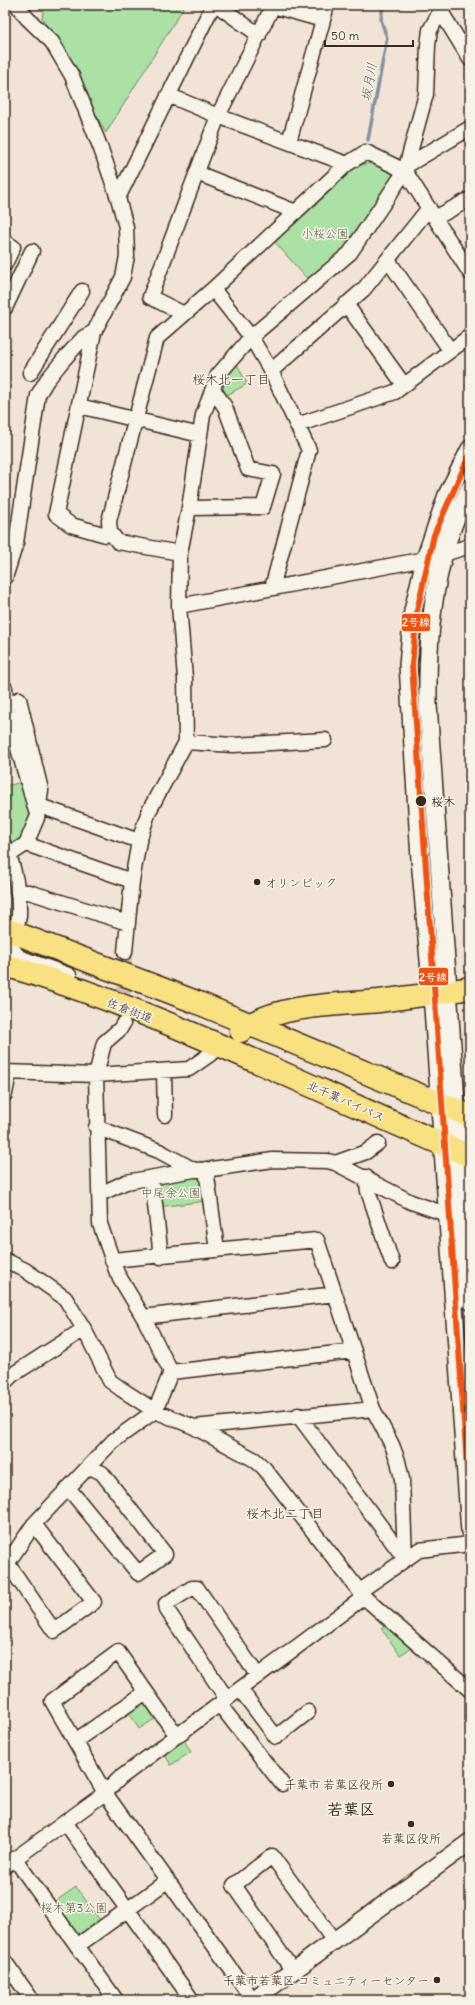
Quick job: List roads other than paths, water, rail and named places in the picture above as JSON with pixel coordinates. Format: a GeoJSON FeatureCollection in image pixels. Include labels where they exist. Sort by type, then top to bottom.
{"type":"FeatureCollection","features":[{"type":"Feature","properties":{"kind":"highway"},"geometry":{"type":"LineString","coordinates":[[10,930],[249,1025],[455,1110]]}},
{"type":"Feature","properties":{"kind":"highway","name":"佐倉街道"},"geometry":{"type":"LineString","coordinates":[[5,965],[91,994],[222,1046]]}},
{"type":"Feature","properties":{"kind":"highway"},"geometry":{"type":"LineString","coordinates":[[222,1046],[249,1025],[264,1017],[287,1011],[440,993],[470,988]]}},
{"type":"Feature","properties":{"kind":"highway","name":"北千葉バイパス"},"geometry":{"type":"LineString","coordinates":[[222,1046],[457,1150]]}},
{"type":"Feature","properties":{"kind":"street"},"geometry":{"type":"LineString","coordinates":[[17,5],[27,18],[52,42],[72,76],[118,198],[126,227],[127,256],[123,277],[94,332],[56,514],[71,525],[106,535],[110,532]]}},
{"type":"Feature","properties":{"kind":"street"},"geometry":{"type":"LineString","coordinates":[[118,198],[213,5]]}},
{"type":"Feature","properties":{"kind":"street"},"geometry":{"type":"LineString","coordinates":[[218,5],[259,34]]}},
{"type":"Feature","properties":{"kind":"street"},"geometry":{"type":"LineString","coordinates":[[289,142],[327,5]]}},
{"type":"Feature","properties":{"kind":"street"},"geometry":{"type":"LineString","coordinates":[[184,314],[150,297],[218,116],[273,6],[323,20]]}},
{"type":"Feature","properties":{"kind":"street"},"geometry":{"type":"LineString","coordinates":[[442,8],[470,59]]}},
{"type":"Feature","properties":{"kind":"street"},"geometry":{"type":"LineString","coordinates":[[126,952],[132,880],[139,841],[149,811],[186,742],[185,678],[179,606],[180,553],[189,508],[203,415],[218,375],[251,337],[350,253],[406,169],[426,94],[430,30],[442,8]]}},
{"type":"Feature","properties":{"kind":"street"},"geometry":{"type":"LineString","coordinates":[[168,95],[218,116],[347,164]]}},
{"type":"Feature","properties":{"kind":"street"},"geometry":{"type":"LineString","coordinates":[[406,169],[470,128]]}},
{"type":"Feature","properties":{"kind":"street"},"geometry":{"type":"LineString","coordinates":[[180,553],[118,542],[110,532],[109,521],[156,338],[213,289],[347,164],[366,152],[406,169],[470,273]]}},
{"type":"Feature","properties":{"kind":"street"},"geometry":{"type":"LineString","coordinates":[[197,173],[296,212]]}},
{"type":"Feature","properties":{"kind":"street"},"geometry":{"type":"LineString","coordinates":[[271,371],[364,289],[388,260],[432,213],[470,199]]}},
{"type":"Feature","properties":{"kind":"street"},"geometry":{"type":"LineString","coordinates":[[5,242],[14,247],[5,264]]}},
{"type":"Feature","properties":{"kind":"street"},"geometry":{"type":"LineString","coordinates":[[5,308],[32,251]]}},
{"type":"Feature","properties":{"kind":"street"},"geometry":{"type":"LineString","coordinates":[[388,260],[450,350]]}},
{"type":"Feature","properties":{"kind":"street"},"geometry":{"type":"LineString","coordinates":[[213,289],[251,337],[271,371],[309,450],[272,588]]}},
{"type":"Feature","properties":{"kind":"street"},"geometry":{"type":"LineString","coordinates":[[30,373],[82,291]]}},
{"type":"Feature","properties":{"kind":"street"},"geometry":{"type":"LineString","coordinates":[[346,304],[404,385]]}},
{"type":"Feature","properties":{"kind":"street"},"geometry":{"type":"LineString","coordinates":[[5,578],[16,543],[38,395],[47,380],[64,359],[84,337],[94,332]]}},
{"type":"Feature","properties":{"kind":"street"},"geometry":{"type":"LineString","coordinates":[[297,425],[395,392],[470,336]]}},
{"type":"Feature","properties":{"kind":"street"},"geometry":{"type":"LineString","coordinates":[[189,508],[263,508],[273,474],[248,470],[225,407],[213,389]]}},
{"type":"Feature","properties":{"kind":"street"},"geometry":{"type":"LineString","coordinates":[[79,406],[200,435]]}},
{"type":"Feature","properties":{"kind":"street"},"geometry":{"type":"LineString","coordinates":[[470,449],[447,495],[425,559],[413,611],[408,665],[420,859],[440,993],[455,1110],[457,1150],[467,1218],[470,1301]]}},
{"type":"Feature","properties":{"kind":"street"},"geometry":{"type":"LineString","coordinates":[[440,993],[427,672],[431,612],[444,554],[450,534],[470,488]]}},
{"type":"Feature","properties":{"kind":"street"},"geometry":{"type":"LineString","coordinates":[[444,554],[470,546]]}},
{"type":"Feature","properties":{"kind":"street"},"geometry":{"type":"LineString","coordinates":[[179,606],[425,559]]}},
{"type":"Feature","properties":{"kind":"street"},"geometry":{"type":"LineString","coordinates":[[5,688],[7,710],[39,812]]}},
{"type":"Feature","properties":{"kind":"street"},"geometry":{"type":"LineString","coordinates":[[19,699],[35,758],[41,790],[39,812],[26,844]]}},
{"type":"Feature","properties":{"kind":"street"},"geometry":{"type":"LineString","coordinates":[[186,742],[233,745],[325,740]]}},
{"type":"Feature","properties":{"kind":"street"},"geometry":{"type":"LineString","coordinates":[[39,812],[139,841]]}},
{"type":"Feature","properties":{"kind":"street"},"geometry":{"type":"LineString","coordinates":[[132,880],[119,878],[26,844],[7,850],[17,891],[19,917],[10,930],[9,945],[20,957],[105,988],[143,1015]]}},
{"type":"Feature","properties":{"kind":"street"},"geometry":{"type":"LineString","coordinates":[[17,891],[29,892],[128,923]]}},
{"type":"Feature","properties":{"kind":"street"},"geometry":{"type":"LineString","coordinates":[[34,1524],[94,1602],[54,1631],[6,1565],[34,1524],[90,1467],[113,1441],[155,1411],[171,1372],[143,1317],[117,1273],[100,1224],[100,1194],[96,1127],[96,1075],[104,1043],[120,1029],[123,1024]]}},
{"type":"Feature","properties":{"kind":"street"},"geometry":{"type":"LineString","coordinates":[[5,1094],[7,1073],[96,1075],[189,1069],[222,1046]]}},
{"type":"Feature","properties":{"kind":"street"},"geometry":{"type":"LineString","coordinates":[[164,1070],[165,1114]]}},
{"type":"Feature","properties":{"kind":"street"},"geometry":{"type":"LineString","coordinates":[[96,1127],[159,1151],[200,1170]]}},
{"type":"Feature","properties":{"kind":"street"},"geometry":{"type":"LineString","coordinates":[[100,1194],[126,1182],[273,1160],[335,1162],[366,1152],[378,1143]]}},
{"type":"Feature","properties":{"kind":"street"},"geometry":{"type":"LineString","coordinates":[[457,1150],[446,1214],[470,1532]]}},
{"type":"Feature","properties":{"kind":"street"},"geometry":{"type":"LineString","coordinates":[[335,1162],[411,1202],[446,1214]]}},
{"type":"Feature","properties":{"kind":"street"},"geometry":{"type":"LineString","coordinates":[[200,1170],[217,1250]]}},
{"type":"Feature","properties":{"kind":"street"},"geometry":{"type":"LineString","coordinates":[[366,1177],[368,1190],[392,1262]]}},
{"type":"Feature","properties":{"kind":"street"},"geometry":{"type":"LineString","coordinates":[[152,1178],[161,1256]]}},
{"type":"Feature","properties":{"kind":"street"},"geometry":{"type":"LineString","coordinates":[[112,1260],[317,1240],[373,1409],[392,1445],[399,1467],[402,1479],[405,1559]]}},
{"type":"Feature","properties":{"kind":"street"},"geometry":{"type":"LineString","coordinates":[[5,1260],[25,1270],[65,1298],[84,1329],[110,1381],[155,1411],[194,1427],[255,1460],[264,1468],[362,1594],[470,1690]]}},
{"type":"Feature","properties":{"kind":"street"},"geometry":{"type":"LineString","coordinates":[[143,1317],[335,1294]]}},
{"type":"Feature","properties":{"kind":"street"},"geometry":{"type":"LineString","coordinates":[[5,1382],[12,1375],[84,1329]]}},
{"type":"Feature","properties":{"kind":"street"},"geometry":{"type":"LineString","coordinates":[[171,1372],[354,1351]]}},
{"type":"Feature","properties":{"kind":"street"},"geometry":{"type":"LineString","coordinates":[[194,1427],[298,1415],[373,1409]]}},
{"type":"Feature","properties":{"kind":"street"},"geometry":{"type":"LineString","coordinates":[[298,1415],[405,1559]]}},
{"type":"Feature","properties":{"kind":"street"},"geometry":{"type":"LineString","coordinates":[[69,1489],[138,1573],[165,1554],[102,1473],[90,1467]]}},
{"type":"Feature","properties":{"kind":"street"},"geometry":{"type":"LineString","coordinates":[[116,2000],[77,1946],[10,1862],[105,1793],[120,1778],[258,1676],[405,1559],[419,1550],[470,1544]]}},
{"type":"Feature","properties":{"kind":"street"},"geometry":{"type":"LineString","coordinates":[[258,1676],[197,1588],[192,1588],[166,1604],[167,1610],[224,1702],[282,1784]]}},
{"type":"Feature","properties":{"kind":"street"},"geometry":{"type":"LineString","coordinates":[[177,1736],[118,1652],[52,1701],[105,1793],[253,2000],[470,1842]]}},
{"type":"Feature","properties":{"kind":"street"},"geometry":{"type":"LineString","coordinates":[[240,1689],[276,1737],[308,1712]]}},
{"type":"Feature","properties":{"kind":"street"},"geometry":{"type":"LineString","coordinates":[[75,1741],[146,1692]]}},
{"type":"Feature","properties":{"kind":"street"},"geometry":{"type":"LineString","coordinates":[[65,1822],[192,2000]]}},
{"type":"Feature","properties":{"kind":"street"},"geometry":{"type":"LineString","coordinates":[[293,1971],[234,1885],[272,1856],[334,1941]]}},
{"type":"Feature","properties":{"kind":"street"},"geometry":{"type":"LineString","coordinates":[[77,1946],[168,1881]]}},
{"type":"Feature","properties":{"kind":"street"},"geometry":{"type":"LineString","coordinates":[[5,1962],[32,2000]]}},
{"type":"Feature","properties":{"kind":"waterway","name":"坂月川"},"geometry":{"type":"LineString","coordinates":[[368,140],[387,38],[381,20],[383,5]]}},
{"type":"Feature","properties":{"kind":"tunnel"},"geometry":{"type":"LineString","coordinates":[[123,1014],[125,952]]}},
{"type":"Feature","properties":{"kind":"place","name":"桜木"},"geometry":{"type":"Point","coordinates":[421,801]}},
{"type":"Feature","properties":{"kind":"place","name":"オリンピック"},"geometry":{"type":"Point","coordinates":[257,882]}},
{"type":"Feature","properties":{"kind":"place","name":"千葉市 若葉区役所"},"geometry":{"type":"Point","coordinates":[391,1784]}},
{"type":"Feature","properties":{"kind":"place","name":"若葉区役所"},"geometry":{"type":"Point","coordinates":[411,1824]}},
{"type":"Feature","properties":{"kind":"place","name":"千葉市若葉区 コミュニティーセンター"},"geometry":{"type":"Point","coordinates":[437,1980]}},
{"type":"Feature","properties":{"kind":"district","name":"桜木北一丁目"},"geometry":{"type":"Point","coordinates":[231,379]}},
{"type":"Feature","properties":{"kind":"district","name":"桜木北二丁目"},"geometry":{"type":"Point","coordinates":[285,1513]}},
{"type":"Feature","properties":{"kind":"district","name":"若葉区"},"geometry":{"type":"Point","coordinates":[351,1809]}},
{"type":"Feature","properties":{"kind":"park label","name":"小桜公園"},"geometry":{"type":"Point","coordinates":[325,233]}},
{"type":"Feature","properties":{"kind":"park label","name":"中尾余公園"},"geometry":{"type":"Point","coordinates":[171,1192]}},
{"type":"Feature","properties":{"kind":"park label","name":"桜木第3公園"},"geometry":{"type":"Point","coordinates":[74,1907]}}]}
